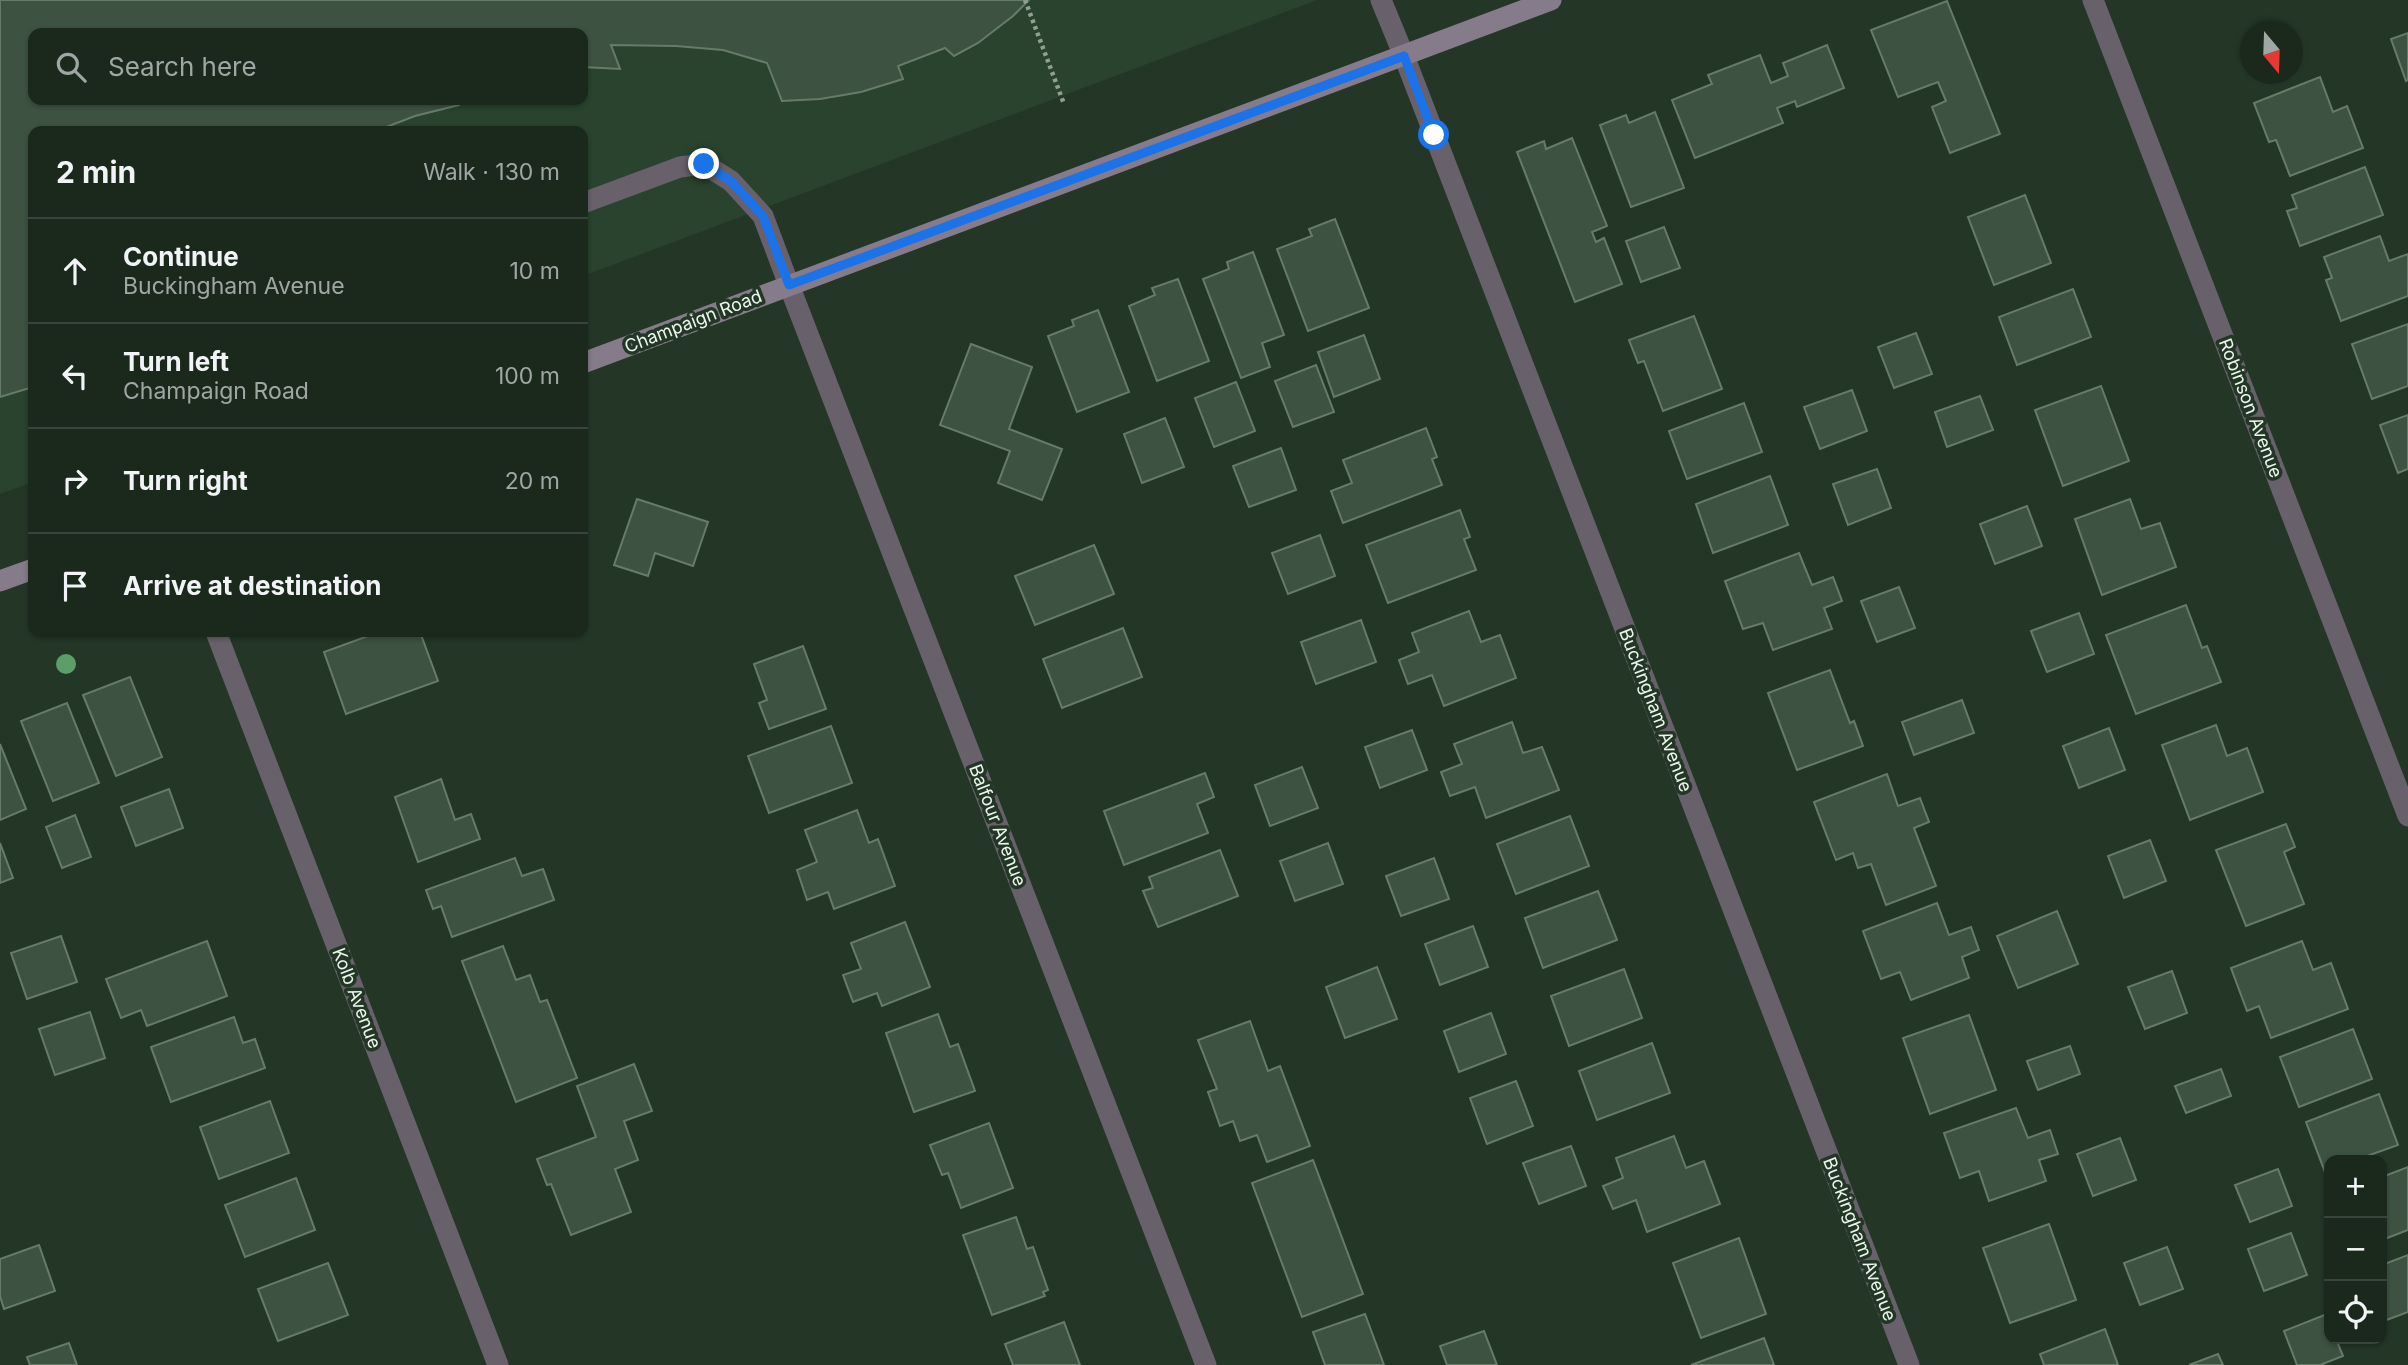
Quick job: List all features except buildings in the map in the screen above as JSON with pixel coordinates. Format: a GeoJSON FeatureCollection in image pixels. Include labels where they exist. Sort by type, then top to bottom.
{"type":"FeatureCollection","features":[{"type":"Feature","properties":{"kind":"street","name":"Buckingham Avenue"},"geometry":{"type":"LineString","coordinates":[[1381,0],[1909,1365]]}},
{"type":"Feature","properties":{"kind":"street","name":"Champaign Road"},"geometry":{"type":"LineString","coordinates":[[588,361],[1551,0]]}},
{"type":"Feature","properties":{"kind":"street","name":"Robinson Avenue"},"geometry":{"type":"LineString","coordinates":[[2093,0],[2408,816]]}},
{"type":"Feature","properties":{"kind":"street","name":"Balfour Avenue"},"geometry":{"type":"LineString","coordinates":[[588,201],[680,167],[704,164],[731,181],[763,216],[1206,1365]]}},
{"type":"Feature","properties":{"kind":"street"},"geometry":{"type":"LineString","coordinates":[[0,581],[28,571]]}},
{"type":"Feature","properties":{"kind":"street","name":"Kolb Avenue"},"geometry":{"type":"LineString","coordinates":[[218,637],[498,1365]]}},
{"type":"Feature","properties":{"kind":"path"},"geometry":{"type":"LineString","coordinates":[[1025,0],[1064,104]]}},
{"type":"Feature","properties":{"kind":"shaded area"},"geometry":{"type":"Polygon","coordinates":[[[0,0],[1317,0],[588,274],[588,126],[28,126],[28,484],[0,494],[0,0]]]}},
{"type":"Feature","properties":{"kind":"route"},"geometry":{"type":"LineString","coordinates":[[704,164],[731,181],[763,216],[789,285],[1404,56],[1434,135]]}}]}
